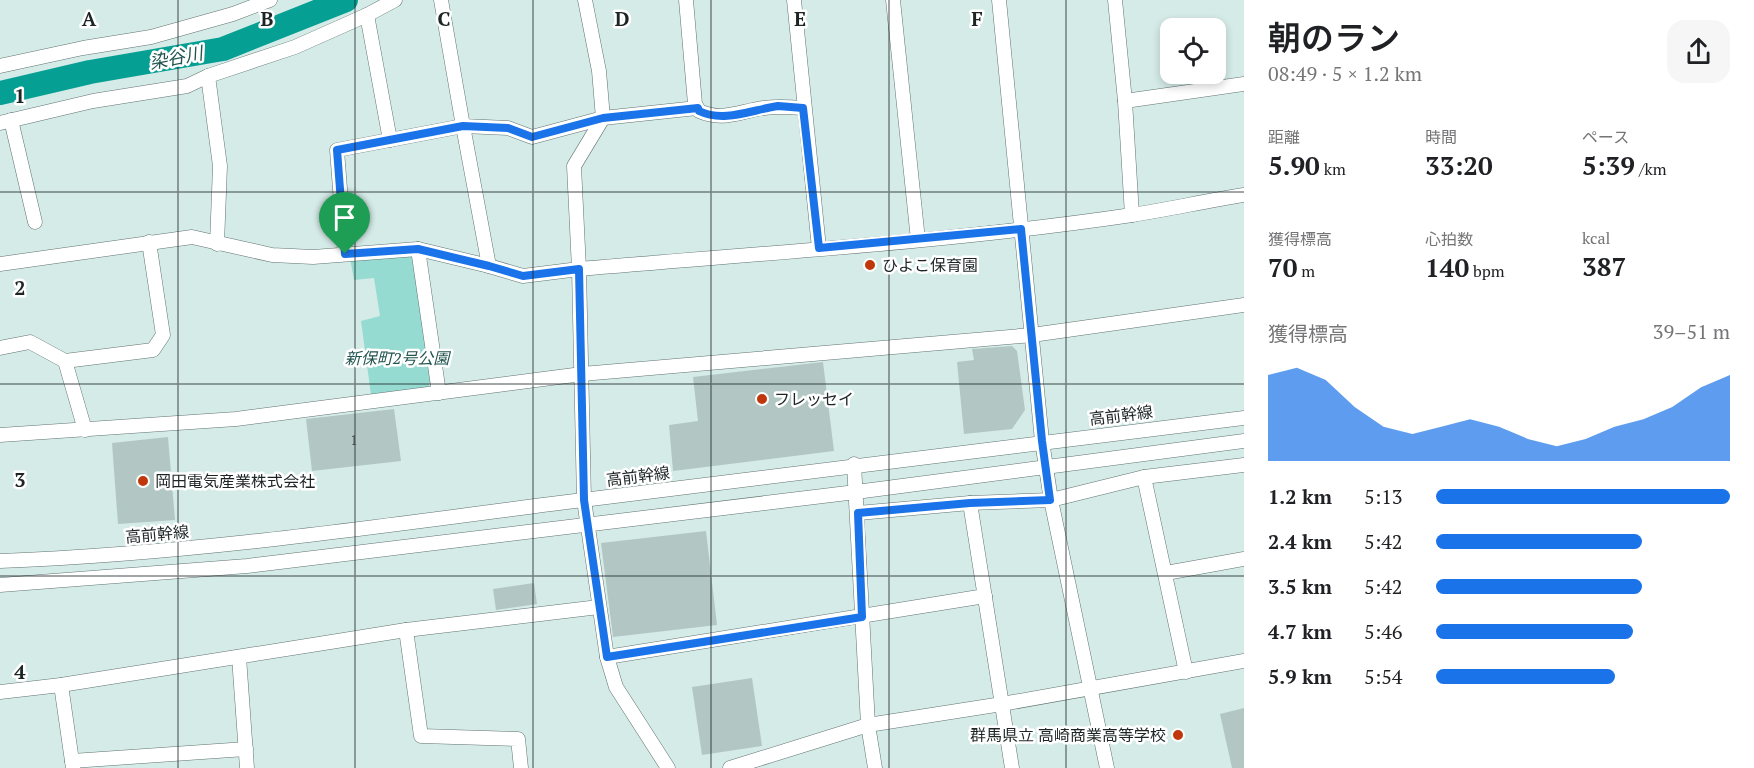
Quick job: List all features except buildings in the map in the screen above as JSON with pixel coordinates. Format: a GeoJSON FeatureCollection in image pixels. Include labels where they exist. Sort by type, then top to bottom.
{"type":"FeatureCollection","features":[{"type":"Feature","properties":{"kind":"street"},"geometry":{"type":"LineString","coordinates":[[0,66],[83,48],[151,37],[232,7],[270,0]]}},
{"type":"Feature","properties":{"kind":"street"},"geometry":{"type":"LineString","coordinates":[[35,222],[6,122],[93,101],[187,86],[208,76],[295,47],[395,0]]}},
{"type":"Feature","properties":{"kind":"street"},"geometry":{"type":"LineString","coordinates":[[441,0],[489,266]]}},
{"type":"Feature","properties":{"kind":"street"},"geometry":{"type":"LineString","coordinates":[[585,0],[599,71],[603,118],[574,166],[579,269],[584,500],[607,657],[616,687],[668,768]]}},
{"type":"Feature","properties":{"kind":"street"},"geometry":{"type":"LineString","coordinates":[[686,0],[695,104],[699,111],[711,117],[725,117],[770,107],[803,108]]}},
{"type":"Feature","properties":{"kind":"street"},"geometry":{"type":"LineString","coordinates":[[794,0],[803,108],[819,248]]}},
{"type":"Feature","properties":{"kind":"street"},"geometry":{"type":"LineString","coordinates":[[893,0],[918,240]]}},
{"type":"Feature","properties":{"kind":"street"},"geometry":{"type":"LineString","coordinates":[[999,0],[1042,441],[1050,500],[1107,768]]}},
{"type":"Feature","properties":{"kind":"street"},"geometry":{"type":"LineString","coordinates":[[1115,0],[1125,100],[1132,214]]}},
{"type":"Feature","properties":{"kind":"street"},"geometry":{"type":"LineString","coordinates":[[367,15],[390,140]]}},
{"type":"Feature","properties":{"kind":"street"},"geometry":{"type":"LineString","coordinates":[[208,76],[220,166],[217,244]]}},
{"type":"Feature","properties":{"kind":"street"},"geometry":{"type":"LineString","coordinates":[[1125,100],[1244,84]]}},
{"type":"Feature","properties":{"kind":"street"},"geometry":{"type":"LineString","coordinates":[[345,254],[337,150],[463,126],[508,128],[532,137],[603,118],[698,108]]}},
{"type":"Feature","properties":{"kind":"street"},"geometry":{"type":"LineString","coordinates":[[0,264],[192,237],[272,255],[313,257],[418,249],[523,276],[1021,229],[1132,214],[1244,195]]}},
{"type":"Feature","properties":{"kind":"street"},"geometry":{"type":"LineString","coordinates":[[0,348],[30,342],[64,361],[153,350],[163,335],[149,242]]}},
{"type":"Feature","properties":{"kind":"street"},"geometry":{"type":"LineString","coordinates":[[418,249],[439,393]]}},
{"type":"Feature","properties":{"kind":"street"},"geometry":{"type":"LineString","coordinates":[[0,435],[236,418],[582,374],[1032,335],[1244,305]]}},
{"type":"Feature","properties":{"kind":"street"},"geometry":{"type":"LineString","coordinates":[[64,361],[85,430]]}},
{"type":"Feature","properties":{"kind":"street","name":"高前幹線"},"geometry":{"type":"LineString","coordinates":[[0,561],[53,559],[245,543],[854,464],[1244,418]]}},
{"type":"Feature","properties":{"kind":"street"},"geometry":{"type":"LineString","coordinates":[[0,585],[247,566],[856,492],[1244,441]]}},
{"type":"Feature","properties":{"kind":"street"},"geometry":{"type":"LineString","coordinates":[[854,464],[868,724],[875,768]]}},
{"type":"Feature","properties":{"kind":"street"},"geometry":{"type":"LineString","coordinates":[[858,513],[970,503],[1050,500],[1144,477],[1244,465]]}},
{"type":"Feature","properties":{"kind":"street"},"geometry":{"type":"LineString","coordinates":[[1144,477],[1186,672]]}},
{"type":"Feature","properties":{"kind":"street"},"geometry":{"type":"LineString","coordinates":[[970,503],[1012,768]]}},
{"type":"Feature","properties":{"kind":"street"},"geometry":{"type":"LineString","coordinates":[[1166,573],[1244,559]]}},
{"type":"Feature","properties":{"kind":"street"},"geometry":{"type":"LineString","coordinates":[[607,657],[985,596]]}},
{"type":"Feature","properties":{"kind":"street"},"geometry":{"type":"LineString","coordinates":[[0,692],[61,685],[406,630],[599,607]]}},
{"type":"Feature","properties":{"kind":"street"},"geometry":{"type":"LineString","coordinates":[[406,630],[421,736],[518,739],[521,768]]}},
{"type":"Feature","properties":{"kind":"street"},"geometry":{"type":"LineString","coordinates":[[239,657],[247,768]]}},
{"type":"Feature","properties":{"kind":"street"},"geometry":{"type":"LineString","coordinates":[[730,768],[868,724],[1002,704],[1244,662]]}},
{"type":"Feature","properties":{"kind":"street"},"geometry":{"type":"LineString","coordinates":[[61,685],[73,764],[246,749]]}},
{"type":"Feature","properties":{"kind":"green space","name":"新保町2号公園"},"geometry":{"type":"Polygon","coordinates":[[[413,255],[431,381],[428,387],[371,395],[361,321],[380,316],[374,278],[354,280],[350,258],[413,255]]]}},
{"type":"Feature","properties":{"kind":"waterway","name":"染谷川"},"geometry":{"type":"LineString","coordinates":[[0,93],[90,72],[223,49],[346,0]]}},
{"type":"Feature","properties":{"kind":"place","name":"ひよこ保育園"},"geometry":{"type":"Point","coordinates":[870,265]}},
{"type":"Feature","properties":{"kind":"place","name":"フレッセイ"},"geometry":{"type":"Point","coordinates":[762,399]}},
{"type":"Feature","properties":{"kind":"place","name":"岡田電気産業株式会社"},"geometry":{"type":"Point","coordinates":[143,481]}},
{"type":"Feature","properties":{"kind":"place","name":"群馬県立 高崎商業高等学校"},"geometry":{"type":"Point","coordinates":[1178,735]}},
{"type":"Feature","properties":{"kind":"route"},"geometry":{"type":"LineString","coordinates":[[778,106],[803,108],[819,248],[1021,229],[1050,500],[970,503],[858,513],[862,617],[607,657],[584,500],[579,269],[523,276],[418,249],[345,254],[337,150],[463,126],[508,128],[532,137],[603,118],[698,108],[699,111],[711,117],[725,117],[778,106]]}}]}
